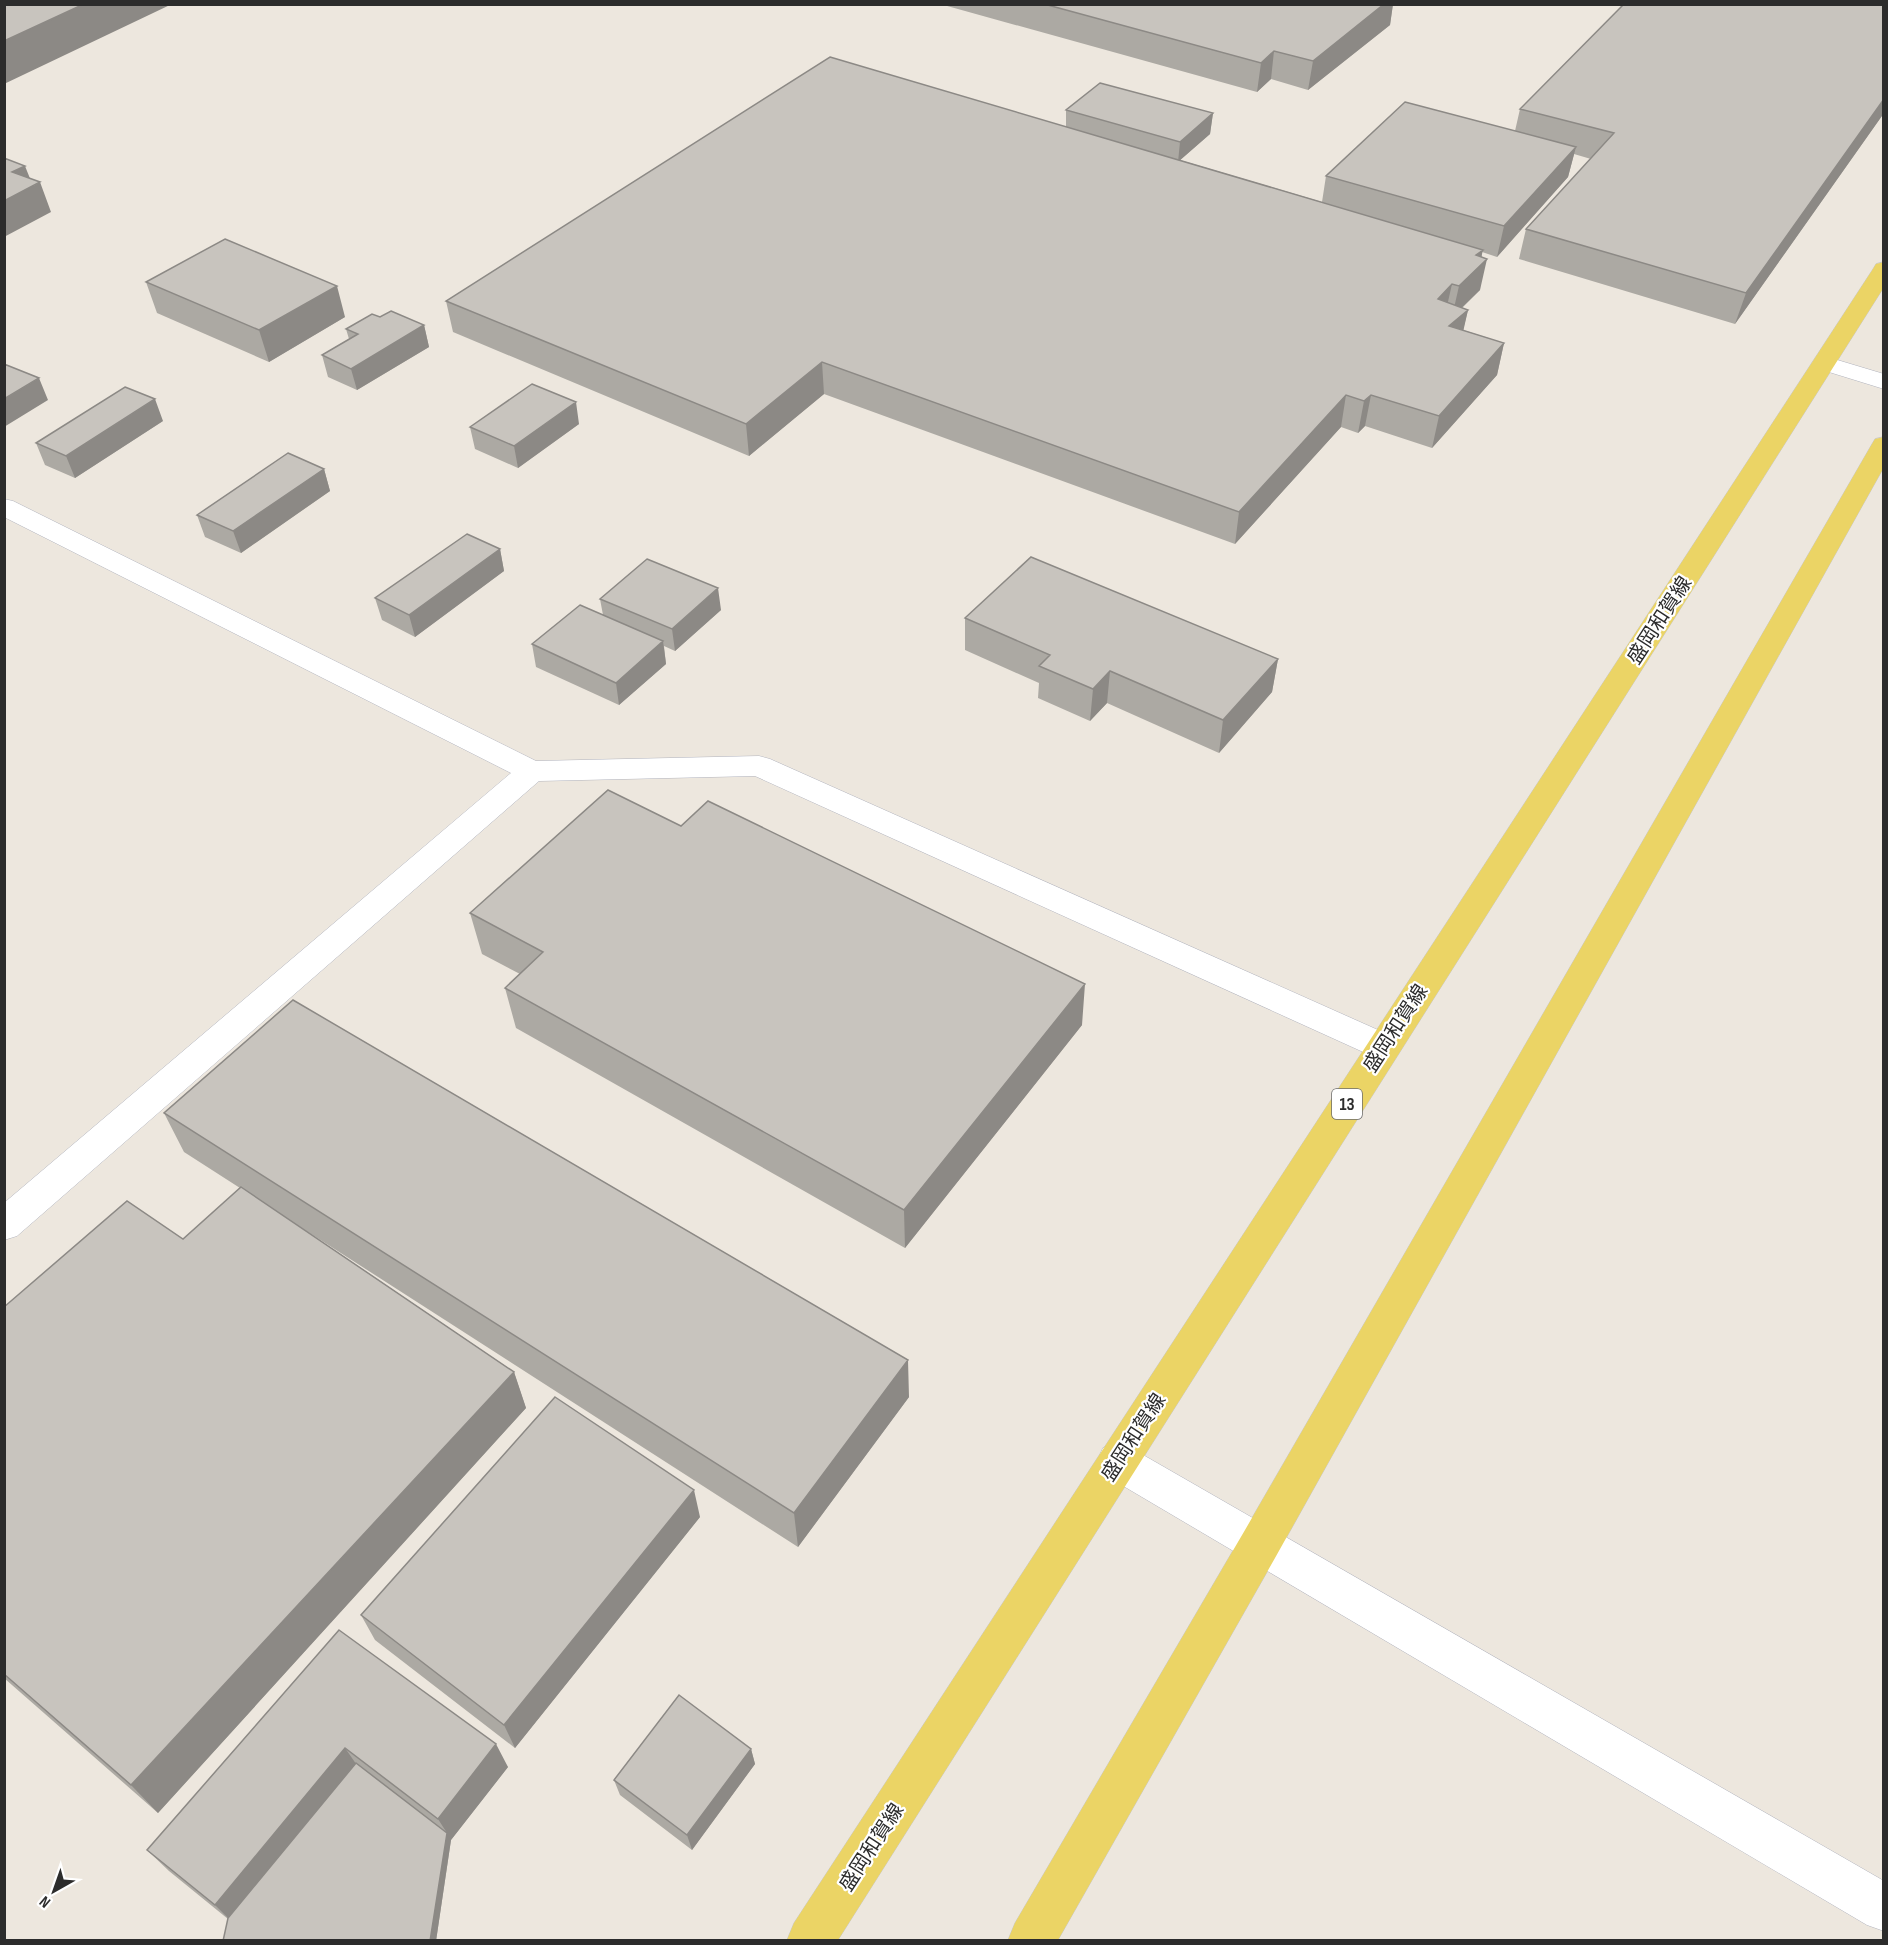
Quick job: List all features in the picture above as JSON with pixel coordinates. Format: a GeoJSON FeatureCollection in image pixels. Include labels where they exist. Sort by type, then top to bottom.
{"type":"FeatureCollection","features":[{"type":"Feature","properties":{"kind":"main road","name":"盛岡和賀線"},"geometry":{"type":"LineString","coordinates":[[811,1941],[1884,269]]}},
{"type":"Feature","properties":{"kind":"main road"},"geometry":{"type":"LineString","coordinates":[[1032,1941],[1884,444]]}},
{"type":"Feature","properties":{"kind":"street"},"geometry":{"type":"LineString","coordinates":[[1824,363],[1884,382]]}},
{"type":"Feature","properties":{"kind":"street"},"geometry":{"type":"LineString","coordinates":[[4,507],[532,771],[759,766],[1384,1047]]}},
{"type":"Feature","properties":{"kind":"street"},"geometry":{"type":"LineString","coordinates":[[4,1225],[532,771]]}},
{"type":"Feature","properties":{"kind":"street"},"geometry":{"type":"LineString","coordinates":[[1118,1461],[1884,1908]]}},
{"type":"Feature","properties":{"kind":"building"},"geometry":{"type":"Polygon","coordinates":[[[4,4],[84,4],[4,41],[4,4]]]}},
{"type":"Feature","properties":{"kind":"building"},"geometry":{"type":"Polygon","coordinates":[[[1044,4],[1384,4],[1313,61],[1274,51],[1261,63],[1044,4]]]}},
{"type":"Feature","properties":{"kind":"building"},"geometry":{"type":"Polygon","coordinates":[[[1624,4],[1884,4],[1884,99],[1746,293],[1526,229],[1614,133],[1520,109],[1624,4]]]}},
{"type":"Feature","properties":{"kind":"building"},"geometry":{"type":"Polygon","coordinates":[[[830,57],[1483,250],[1476,255],[1487,259],[1459,286],[1452,284],[1438,299],[1468,310],[1449,326],[1504,343],[1439,416],[1371,395],[1364,401],[1346,395],[1239,512],[822,362],[746,424],[446,301],[830,57]]]}},
{"type":"Feature","properties":{"kind":"building"},"geometry":{"type":"Polygon","coordinates":[[[1100,83],[1213,113],[1180,142],[1066,110],[1100,83]]]}},
{"type":"Feature","properties":{"kind":"building"},"geometry":{"type":"Polygon","coordinates":[[[1405,102],[1576,147],[1504,226],[1326,176],[1405,102]]]}},
{"type":"Feature","properties":{"kind":"building"},"geometry":{"type":"Polygon","coordinates":[[[4,158],[25,166],[12,172],[40,182],[4,201],[4,158]]]}},
{"type":"Feature","properties":{"kind":"building"},"geometry":{"type":"Polygon","coordinates":[[[225,239],[337,286],[259,330],[146,282],[225,239]]]}},
{"type":"Feature","properties":{"kind":"building"},"geometry":{"type":"Polygon","coordinates":[[[391,311],[424,325],[351,369],[322,355],[358,334],[346,329],[372,314],[380,317],[391,311]]]}},
{"type":"Feature","properties":{"kind":"building"},"geometry":{"type":"Polygon","coordinates":[[[4,364],[39,378],[4,399],[4,364]]]}},
{"type":"Feature","properties":{"kind":"building"},"geometry":{"type":"Polygon","coordinates":[[[532,384],[576,402],[514,446],[470,427],[532,384]]]}},
{"type":"Feature","properties":{"kind":"building"},"geometry":{"type":"Polygon","coordinates":[[[125,387],[155,399],[66,456],[36,443],[125,387]]]}},
{"type":"Feature","properties":{"kind":"building"},"geometry":{"type":"Polygon","coordinates":[[[288,453],[324,469],[233,531],[197,515],[288,453]]]}},
{"type":"Feature","properties":{"kind":"building"},"geometry":{"type":"Polygon","coordinates":[[[467,534],[500,549],[409,615],[375,598],[467,534]]]}},
{"type":"Feature","properties":{"kind":"building"},"geometry":{"type":"Polygon","coordinates":[[[1031,557],[1278,659],[1223,720],[1110,671],[1093,689],[1039,666],[1050,655],[965,618],[1031,557]]]}},
{"type":"Feature","properties":{"kind":"building"},"geometry":{"type":"Polygon","coordinates":[[[647,559],[718,588],[672,629],[600,599],[647,559]]]}},
{"type":"Feature","properties":{"kind":"building"},"geometry":{"type":"Polygon","coordinates":[[[580,605],[663,641],[616,683],[532,644],[580,605]]]}},
{"type":"Feature","properties":{"kind":"building"},"geometry":{"type":"Polygon","coordinates":[[[608,790],[681,826],[708,801],[1085,984],[904,1210],[505,988],[543,952],[470,913],[608,790]]]}},
{"type":"Feature","properties":{"kind":"building"},"geometry":{"type":"Polygon","coordinates":[[[293,1000],[908,1360],[794,1513],[164,1113],[293,1000]]]}},
{"type":"Feature","properties":{"kind":"building"},"geometry":{"type":"Polygon","coordinates":[[[241,1187],[514,1372],[131,1785],[4,1674],[4,1307],[127,1201],[183,1239],[241,1187]]]}},
{"type":"Feature","properties":{"kind":"building"},"geometry":{"type":"Polygon","coordinates":[[[555,1397],[694,1490],[504,1725],[361,1615],[555,1397]]]}},
{"type":"Feature","properties":{"kind":"building"},"geometry":{"type":"Polygon","coordinates":[[[339,1630],[496,1744],[438,1819],[345,1748],[215,1905],[147,1850],[339,1630]]]}},
{"type":"Feature","properties":{"kind":"building"},"geometry":{"type":"Polygon","coordinates":[[[679,1695],[751,1749],[687,1835],[614,1780],[679,1695]]]}},
{"type":"Feature","properties":{"kind":"building"},"geometry":{"type":"Polygon","coordinates":[[[356,1763],[447,1833],[430,1941],[223,1941],[228,1918],[356,1763]]]}}]}
